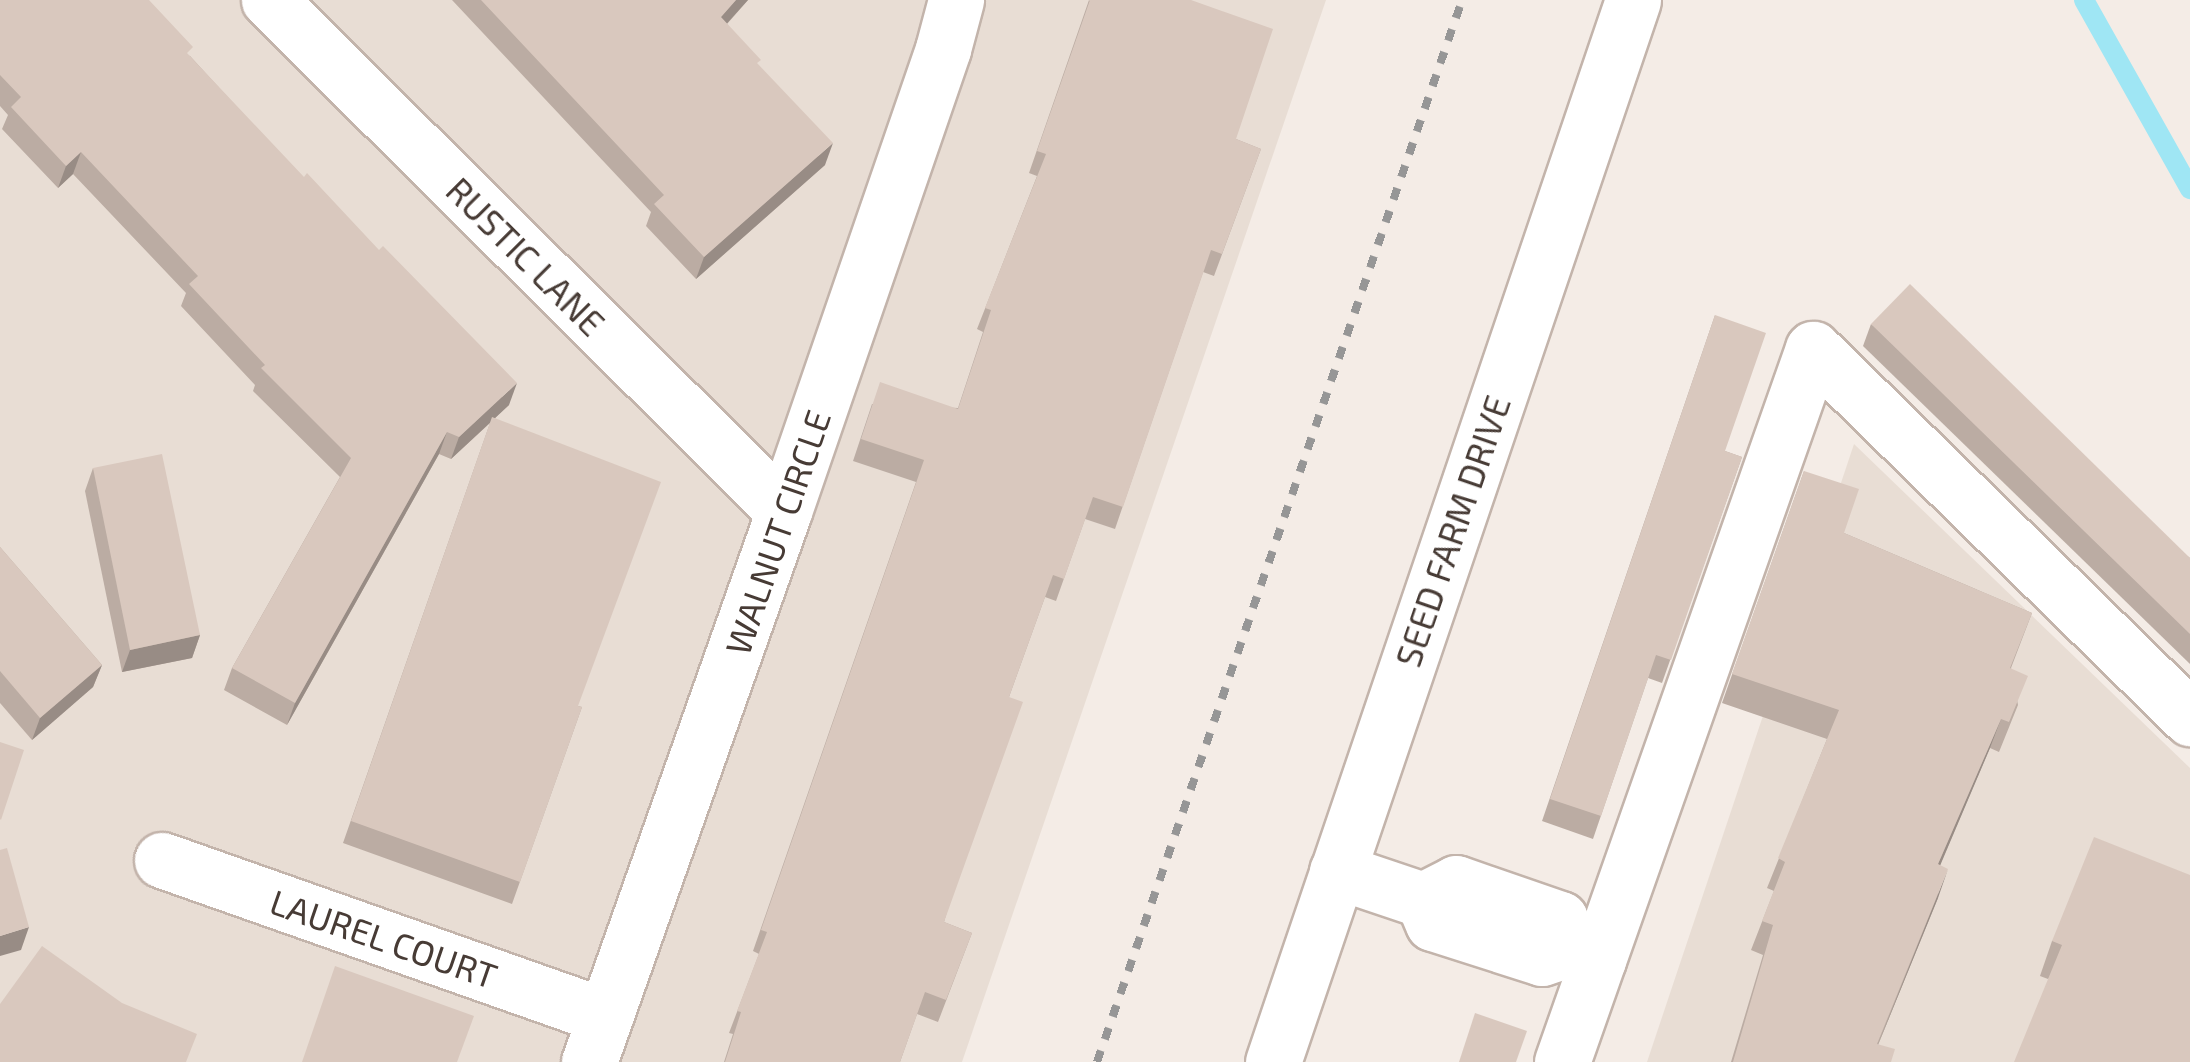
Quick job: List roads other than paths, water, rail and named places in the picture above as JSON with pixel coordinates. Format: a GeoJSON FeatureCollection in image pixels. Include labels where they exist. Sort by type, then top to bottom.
{"type":"FeatureCollection","features":[{"type":"Feature","properties":{"kind":"street","name":"RUSTIC LANE"},"geometry":{"type":"LineString","coordinates":[[268,0],[784,511]]}},
{"type":"Feature","properties":{"kind":"street","name":"WALNUT CIRCLE"},"geometry":{"type":"LineString","coordinates":[[597,1039],[944,49],[956,0]]}},
{"type":"Feature","properties":{"kind":"street","name":"SEED FARM DRIVE"},"geometry":{"type":"LineString","coordinates":[[1274,1062],[1633,0]]}},
{"type":"Feature","properties":{"kind":"street"},"geometry":{"type":"LineString","coordinates":[[1562,1062],[1583,954],[1813,349],[2190,718]]}},
{"type":"Feature","properties":{"kind":"street","name":"LAUREL COURT"},"geometry":{"type":"LineString","coordinates":[[162,860],[597,1039]]}},
{"type":"Feature","properties":{"kind":"street"},"geometry":{"type":"LineString","coordinates":[[1337,871],[1423,900],[1456,883],[1560,919],[1583,954]]}},
{"type":"Feature","properties":{"kind":"waterway"},"geometry":{"type":"LineString","coordinates":[[2084,0],[2190,189]]}},
{"type":"Feature","properties":{"kind":"railway"},"geometry":{"type":"LineString","coordinates":[[1097,1062],[1462,0]]}}]}
